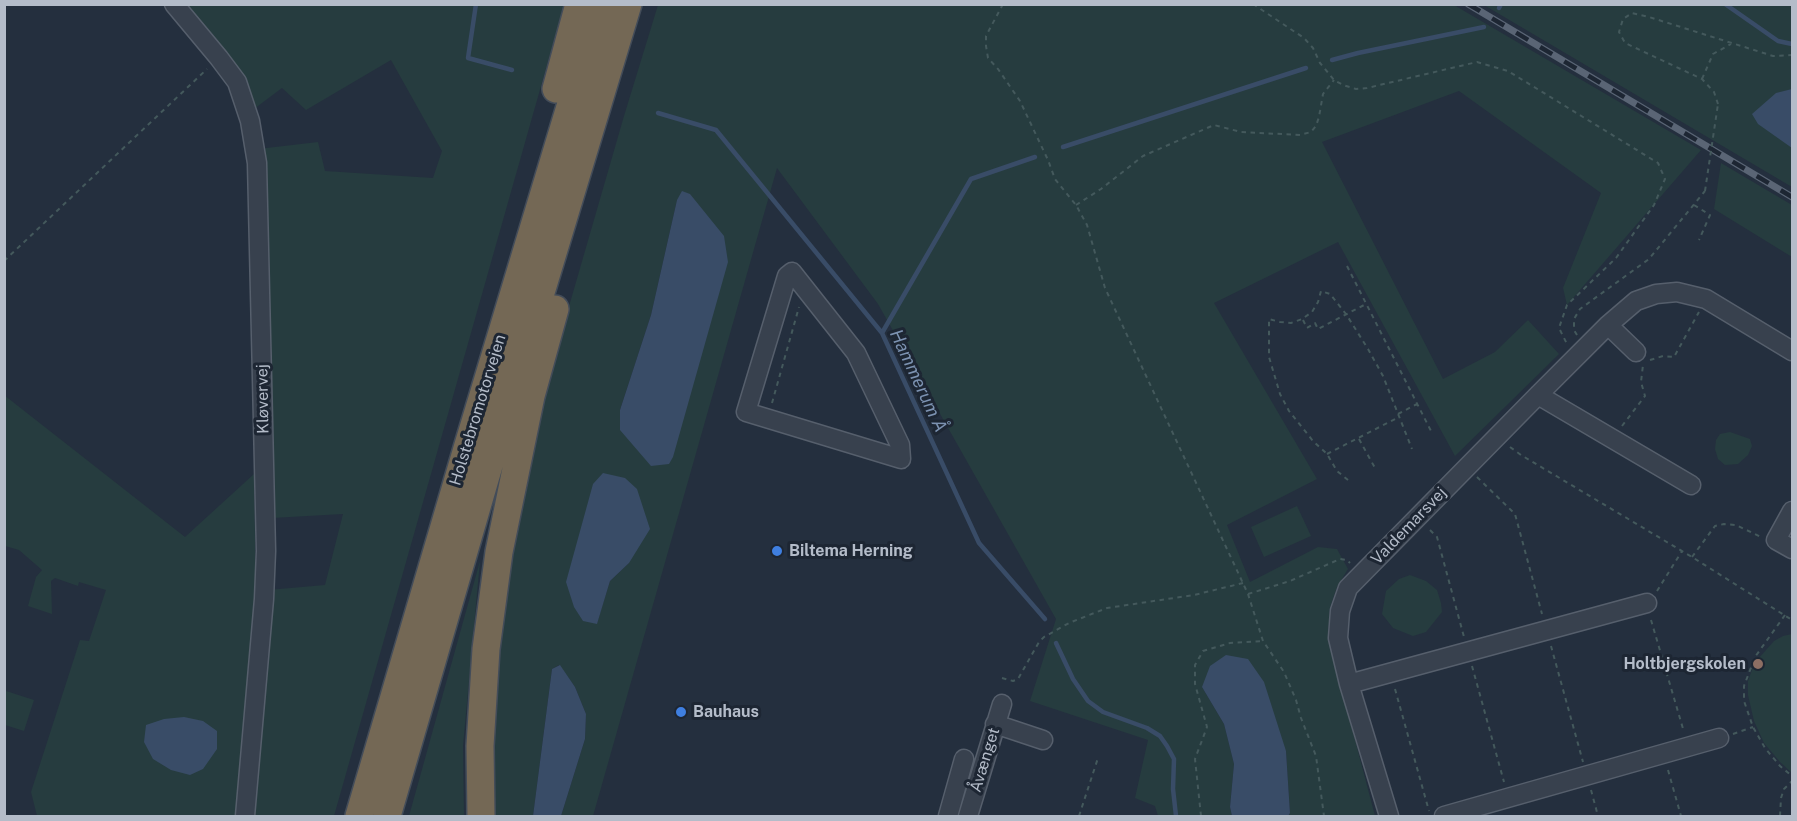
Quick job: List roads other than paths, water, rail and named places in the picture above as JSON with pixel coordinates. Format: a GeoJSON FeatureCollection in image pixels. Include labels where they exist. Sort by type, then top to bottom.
{"type":"FeatureCollection","features":[{"type":"Feature","properties":{"kind":"highway"},"geometry":{"type":"LineString","coordinates":[[468,445],[480,365],[579,4]]}},
{"type":"Feature","properties":{"kind":"highway","name":"Holstebromotorvejen"},"geometry":{"type":"LineString","coordinates":[[360,810],[601,4]]}},
{"type":"Feature","properties":{"kind":"highway","name":"Holstebromotorvejen"},"geometry":{"type":"LineString","coordinates":[[387,816],[628,4]]}},
{"type":"Feature","properties":{"kind":"highway"},"geometry":{"type":"LineString","coordinates":[[481,816],[480,746],[486,650],[499,552],[531,396],[634,31],[637,4]]}},
{"type":"Feature","properties":{"kind":"street","name":"Kløvervej"},"geometry":{"type":"LineString","coordinates":[[174,4],[237,82],[250,121],[257,163],[266,551],[245,816]]}},
{"type":"Feature","properties":{"kind":"street"},"geometry":{"type":"LineString","coordinates":[[792,272],[856,352],[900,445],[901,459],[768,418],[746,412],[787,276],[792,272]]}},
{"type":"Feature","properties":{"kind":"street","name":"Valdemarsvej"},"geometry":{"type":"LineString","coordinates":[[1389,816],[1349,684],[1338,638],[1340,611],[1348,588],[1496,436],[1608,325],[1636,301],[1656,294],[1677,292],[1706,299],[1792,351]]}},
{"type":"Feature","properties":{"kind":"street"},"geometry":{"type":"LineString","coordinates":[[1608,325],[1636,352]]}},
{"type":"Feature","properties":{"kind":"street"},"geometry":{"type":"LineString","coordinates":[[1538,395],[1691,485]]}},
{"type":"Feature","properties":{"kind":"street"},"geometry":{"type":"LineString","coordinates":[[1792,511],[1776,540],[1792,549]]}},
{"type":"Feature","properties":{"kind":"street"},"geometry":{"type":"LineString","coordinates":[[1349,684],[1647,603]]}},
{"type":"Feature","properties":{"kind":"street","name":"Åvænget"},"geometry":{"type":"LineString","coordinates":[[968,816],[1002,704]]}},
{"type":"Feature","properties":{"kind":"street"},"geometry":{"type":"LineString","coordinates":[[995,724],[1043,740]]}},
{"type":"Feature","properties":{"kind":"street"},"geometry":{"type":"LineString","coordinates":[[1444,816],[1719,738]]}},
{"type":"Feature","properties":{"kind":"street"},"geometry":{"type":"LineString","coordinates":[[948,816],[964,759]]}},
{"type":"Feature","properties":{"kind":"water"},"geometry":{"type":"Polygon","coordinates":[[[1792,89],[1792,148],[1758,124],[1752,114],[1776,93],[1792,89]]]}},
{"type":"Feature","properties":{"kind":"water"},"geometry":{"type":"Polygon","coordinates":[[[682,191],[690,194],[724,236],[728,262],[673,457],[669,464],[651,466],[620,430],[620,410],[651,315],[677,200],[682,191]]]}},
{"type":"Feature","properties":{"kind":"water"},"geometry":{"type":"Polygon","coordinates":[[[603,473],[625,478],[637,489],[650,529],[629,563],[610,581],[597,624],[583,621],[574,607],[566,582],[593,484],[603,473]]]}},
{"type":"Feature","properties":{"kind":"water"},"geometry":{"type":"Polygon","coordinates":[[[1226,655],[1248,659],[1264,682],[1286,751],[1290,813],[1288,816],[1232,816],[1230,807],[1234,764],[1224,724],[1202,687],[1210,666],[1226,655]]]}},
{"type":"Feature","properties":{"kind":"water"},"geometry":{"type":"Polygon","coordinates":[[[560,665],[575,687],[586,714],[585,739],[561,816],[533,816],[552,669],[560,665]]]}},
{"type":"Feature","properties":{"kind":"water"},"geometry":{"type":"Polygon","coordinates":[[[184,717],[203,721],[217,731],[217,749],[203,769],[190,775],[171,770],[153,759],[144,742],[146,725],[164,719],[184,717]]]}},
{"type":"Feature","properties":{"kind":"waterway","name":"Hammerum Å"},"geometry":{"type":"LineString","coordinates":[[476,4],[468,58],[512,70]]}},
{"type":"Feature","properties":{"kind":"waterway"},"geometry":{"type":"LineString","coordinates":[[1499,8],[1501,4]]}},
{"type":"Feature","properties":{"kind":"waterway"},"geometry":{"type":"LineString","coordinates":[[1725,4],[1778,41],[1792,44]]}},
{"type":"Feature","properties":{"kind":"waterway"},"geometry":{"type":"LineString","coordinates":[[1332,60],[1484,27]]}},
{"type":"Feature","properties":{"kind":"waterway"},"geometry":{"type":"LineString","coordinates":[[1063,147],[1306,68]]}},
{"type":"Feature","properties":{"kind":"waterway","name":"Hammerum Å"},"geometry":{"type":"LineString","coordinates":[[658,113],[716,130],[882,333],[979,543],[1045,619]]}},
{"type":"Feature","properties":{"kind":"waterway"},"geometry":{"type":"LineString","coordinates":[[882,333],[971,179],[1035,157]]}},
{"type":"Feature","properties":{"kind":"waterway","name":"Hammerum Å"},"geometry":{"type":"LineString","coordinates":[[1056,643],[1073,679],[1088,701],[1103,712],[1147,728],[1160,736],[1167,746],[1174,759],[1173,789],[1176,816]]}},
{"type":"Feature","properties":{"kind":"railway"},"geometry":{"type":"LineString","coordinates":[[1468,4],[1792,197]]}},
{"type":"Feature","properties":{"kind":"place","name":"Biltema Herning"},"geometry":{"type":"Point","coordinates":[777,551]}},
{"type":"Feature","properties":{"kind":"place","name":"Holtbjergskolen"},"geometry":{"type":"Point","coordinates":[1758,664]}},
{"type":"Feature","properties":{"kind":"place","name":"Bauhaus"},"geometry":{"type":"Point","coordinates":[681,712]}}]}
